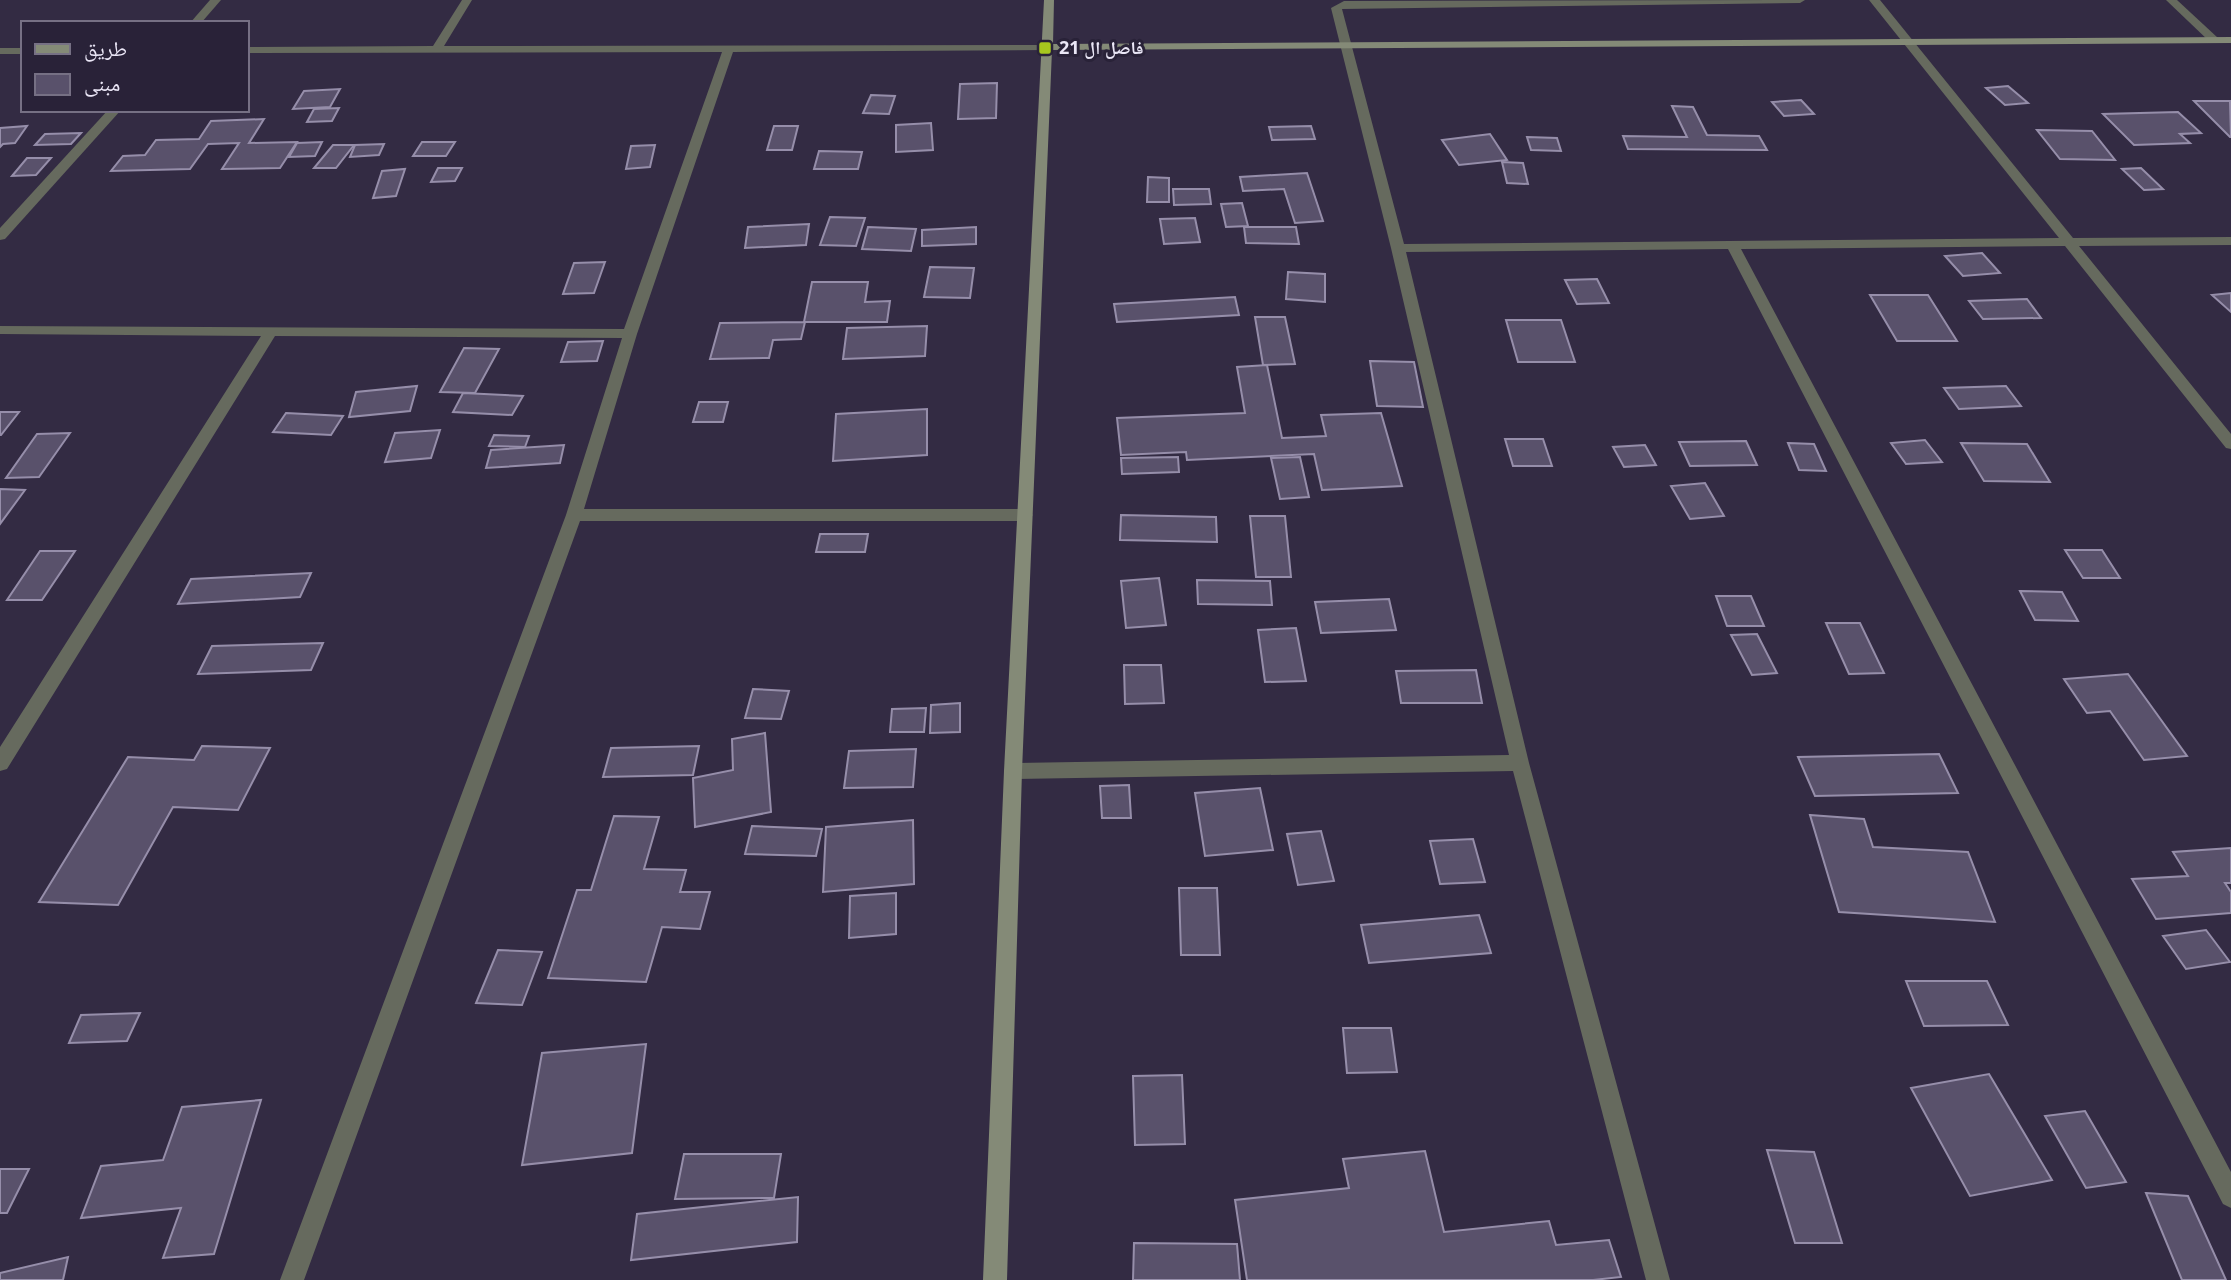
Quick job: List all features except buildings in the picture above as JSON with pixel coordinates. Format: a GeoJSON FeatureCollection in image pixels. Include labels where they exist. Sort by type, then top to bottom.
{"type":"FeatureCollection","features":[{"type":"Feature","properties":{"kind":"street"},"geometry":{"type":"LineString","coordinates":[[197,21],[216,0]]}},
{"type":"Feature","properties":{"kind":"street"},"geometry":{"type":"LineString","coordinates":[[436,50],[467,0]]}},
{"type":"Feature","properties":{"kind":"street"},"geometry":{"type":"LineString","coordinates":[[995,1280],[1013,771],[1049,0]]}},
{"type":"Feature","properties":{"kind":"street"},"geometry":{"type":"LineString","coordinates":[[1658,1280],[1520,763],[1398,248],[1336,8],[1344,4],[1800,0]]}},
{"type":"Feature","properties":{"kind":"street"},"geometry":{"type":"LineString","coordinates":[[1874,0],[2231,444]]}},
{"type":"Feature","properties":{"kind":"street"},"geometry":{"type":"LineString","coordinates":[[2171,0],[2214,40]]}},
{"type":"Feature","properties":{"kind":"street"},"geometry":{"type":"LineString","coordinates":[[248,50],[1346,47],[2231,40]]}},
{"type":"Feature","properties":{"kind":"street"},"geometry":{"type":"LineString","coordinates":[[292,1280],[574,516],[630,334],[727,49]]}},
{"type":"Feature","properties":{"kind":"street"},"geometry":{"type":"LineString","coordinates":[[0,51],[21,51]]}},
{"type":"Feature","properties":{"kind":"street"},"geometry":{"type":"LineString","coordinates":[[0,236],[113,112]]}},
{"type":"Feature","properties":{"kind":"street"},"geometry":{"type":"LineString","coordinates":[[1398,248],[2231,241]]}},
{"type":"Feature","properties":{"kind":"street"},"geometry":{"type":"LineString","coordinates":[[1732,246],[2231,1196]]}},
{"type":"Feature","properties":{"kind":"street"},"geometry":{"type":"LineString","coordinates":[[0,330],[630,334]]}},
{"type":"Feature","properties":{"kind":"street"},"geometry":{"type":"LineString","coordinates":[[0,763],[271,331]]}},
{"type":"Feature","properties":{"kind":"street"},"geometry":{"type":"LineString","coordinates":[[574,516],[1025,515]]}},
{"type":"Feature","properties":{"kind":"street"},"geometry":{"type":"LineString","coordinates":[[1013,771],[1520,763]]}},
{"type":"Feature","properties":{"kind":"place","name":"فاصل ال 21"},"geometry":{"type":"Point","coordinates":[1045,48]}}]}
